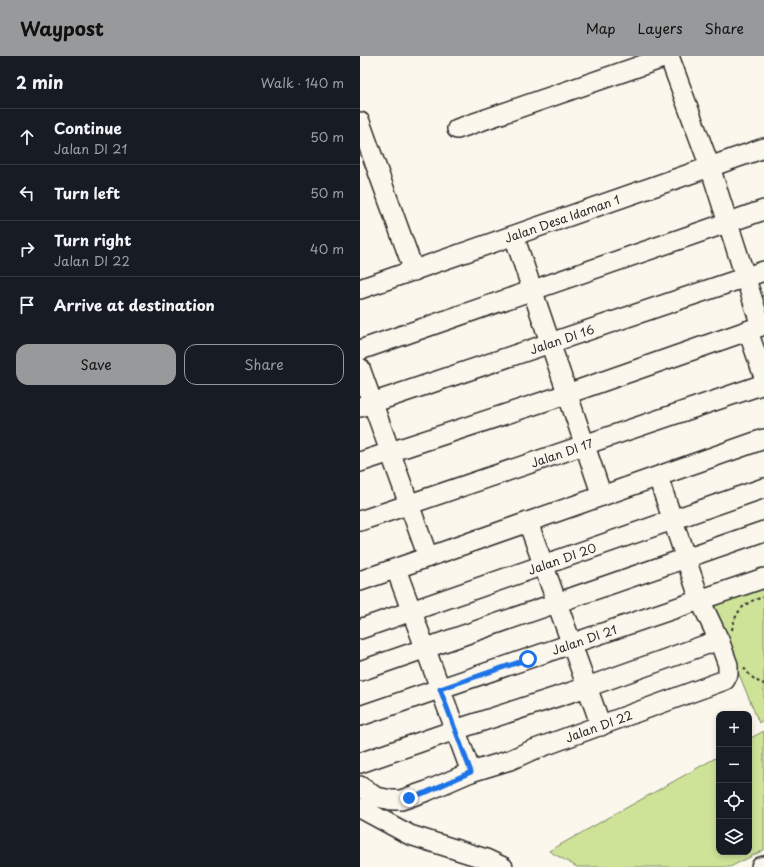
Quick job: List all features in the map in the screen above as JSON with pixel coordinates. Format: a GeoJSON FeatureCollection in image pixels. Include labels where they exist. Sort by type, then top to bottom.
{"type":"FeatureCollection","features":[{"type":"Feature","properties":{"kind":"street"},"geometry":{"type":"LineString","coordinates":[[457,129],[669,56],[710,167],[744,278],[758,327],[763,385]]}},
{"type":"Feature","properties":{"kind":"street"},"geometry":{"type":"LineString","coordinates":[[360,122],[414,270]]}},
{"type":"Feature","properties":{"kind":"street","name":"Jalan Desa Idaman 1"},"geometry":{"type":"LineString","coordinates":[[360,289],[764,148]]}},
{"type":"Feature","properties":{"kind":"street"},"geometry":{"type":"LineString","coordinates":[[360,350],[764,210]]}},
{"type":"Feature","properties":{"kind":"street"},"geometry":{"type":"LineString","coordinates":[[514,236],[602,496]]}},
{"type":"Feature","properties":{"kind":"street","name":"Jalan DI 16"},"geometry":{"type":"LineString","coordinates":[[366,405],[764,271]]}},
{"type":"Feature","properties":{"kind":"street"},"geometry":{"type":"LineString","coordinates":[[360,462],[567,394],[758,327]]}},
{"type":"Feature","properties":{"kind":"street"},"geometry":{"type":"LineString","coordinates":[[360,368],[366,405],[390,451],[428,557]]}},
{"type":"Feature","properties":{"kind":"street","name":"Jalan DI 17"},"geometry":{"type":"LineString","coordinates":[[360,521],[763,385]]}},
{"type":"Feature","properties":{"kind":"street"},"geometry":{"type":"LineString","coordinates":[[360,581],[764,439]]}},
{"type":"Feature","properties":{"kind":"street","name":"Jalan DI 22"},"geometry":{"type":"LineString","coordinates":[[360,786],[376,797],[401,800],[471,772],[510,760],[530,751],[725,680],[729,669],[725,637],[700,600],[658,477]]}},
{"type":"Feature","properties":{"kind":"street","name":"Jalan DI 20"},"geometry":{"type":"LineString","coordinates":[[360,629],[764,488]]}},
{"type":"Feature","properties":{"kind":"street"},"geometry":{"type":"LineString","coordinates":[[528,522],[601,726]]}},
{"type":"Feature","properties":{"kind":"street"},"geometry":{"type":"LineString","coordinates":[[360,671],[764,531]]}},
{"type":"Feature","properties":{"kind":"street"},"geometry":{"type":"LineString","coordinates":[[396,569],[471,772]]}},
{"type":"Feature","properties":{"kind":"street","name":"Jalan DI 21"},"geometry":{"type":"LineString","coordinates":[[360,716],[764,578]]}},
{"type":"Feature","properties":{"kind":"street"},"geometry":{"type":"LineString","coordinates":[[360,763],[587,687],[725,637]]}},
{"type":"Feature","properties":{"kind":"street"},"geometry":{"type":"LineString","coordinates":[[360,808],[410,835],[486,859],[503,867]]}},
{"type":"Feature","properties":{"kind":"path"},"geometry":{"type":"LineString","coordinates":[[725,637],[735,617],[741,609],[747,603],[764,597]]}},
{"type":"Feature","properties":{"kind":"path"},"geometry":{"type":"LineString","coordinates":[[744,668],[748,674],[764,684]]}},
{"type":"Feature","properties":{"kind":"green space"},"geometry":{"type":"Polygon","coordinates":[[[764,584],[764,719],[759,723],[709,601],[764,584]]]}},
{"type":"Feature","properties":{"kind":"green space"},"geometry":{"type":"Polygon","coordinates":[[[764,731],[764,850],[730,867],[577,867],[549,851],[716,758],[716,855],[752,855],[752,737],[764,731]]]}},
{"type":"Feature","properties":{"kind":"route"},"geometry":{"type":"LineString","coordinates":[[409,798],[427,792],[471,772],[440,689],[528,659]]}}]}
